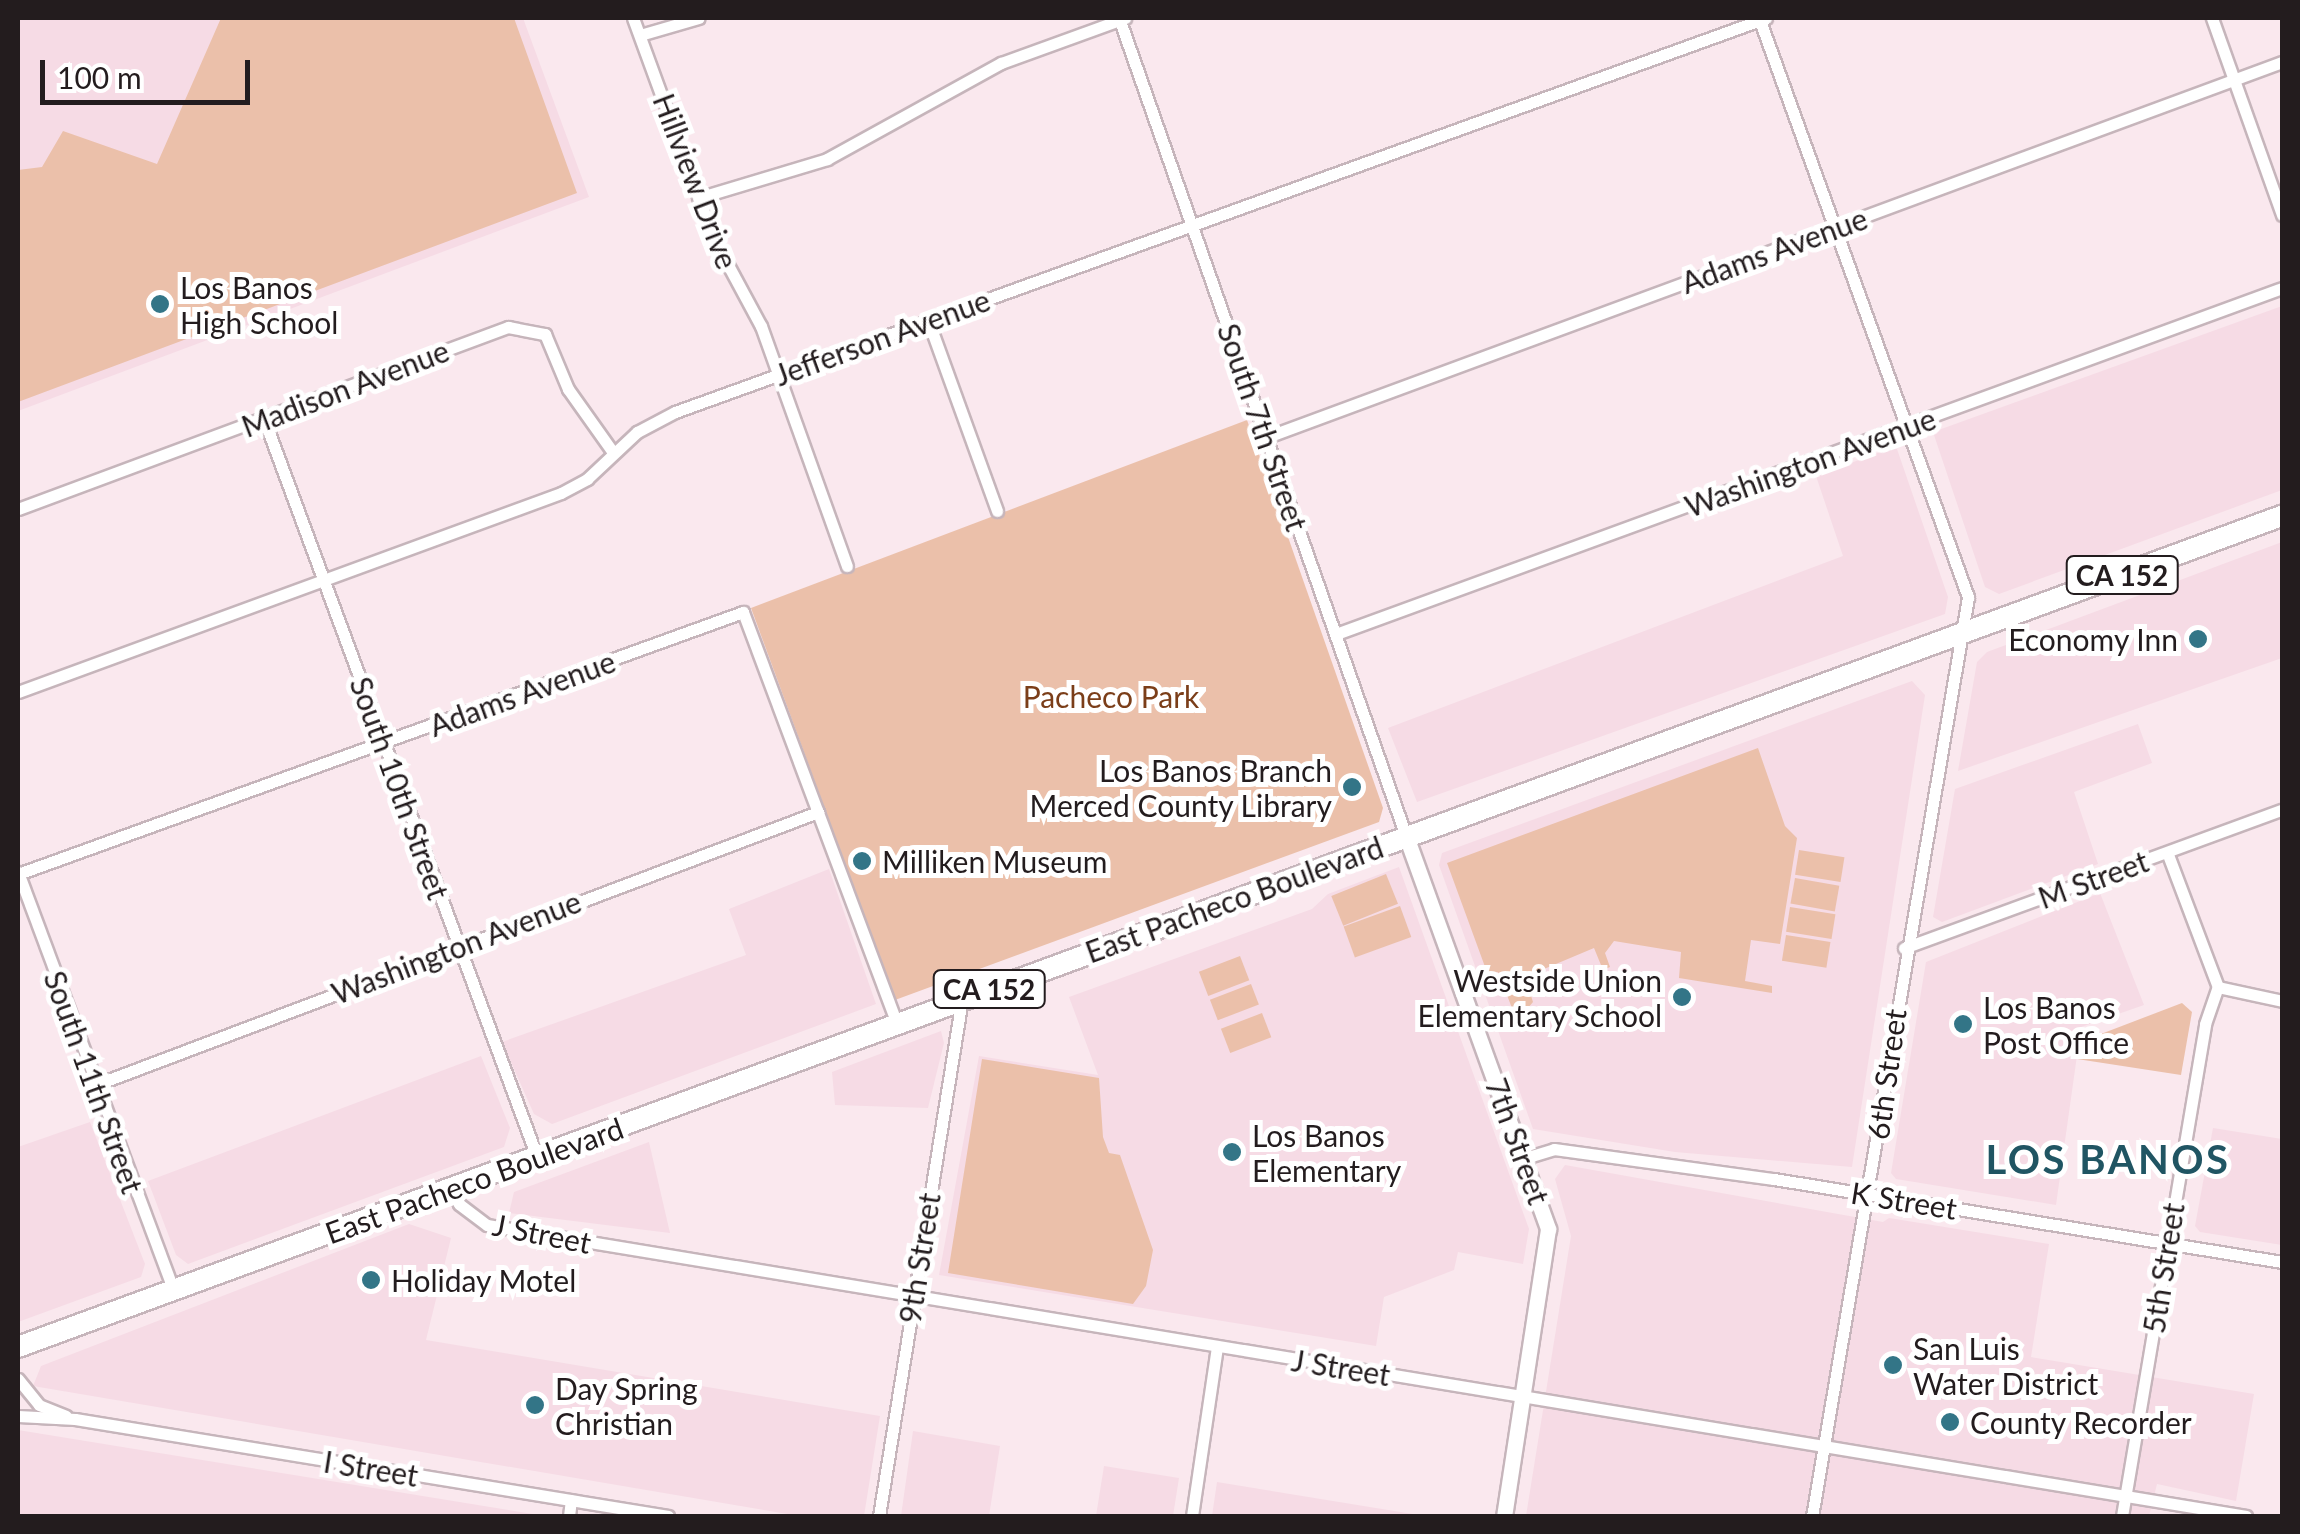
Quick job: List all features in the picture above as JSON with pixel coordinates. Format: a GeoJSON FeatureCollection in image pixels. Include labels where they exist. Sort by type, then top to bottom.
{"type":"FeatureCollection","features":[{"type":"Feature","properties":{"kind":"highway","name":"East Pacheco Boulevard"},"geometry":{"type":"LineString","coordinates":[[18,1347],[2282,516]]}},
{"type":"Feature","properties":{"kind":"street","name":"Hillview Drive"},"geometry":{"type":"LineString","coordinates":[[634,18],[698,198],[780,374],[847,566]]}},
{"type":"Feature","properties":{"kind":"street"},"geometry":{"type":"LineString","coordinates":[[640,35],[699,18]]}},
{"type":"Feature","properties":{"kind":"street"},"geometry":{"type":"LineString","coordinates":[[698,198],[827,160],[985,71],[1121,18]]}},
{"type":"Feature","properties":{"kind":"street","name":"South 7th Street"},"geometry":{"type":"LineString","coordinates":[[1121,18],[1406,836]]}},
{"type":"Feature","properties":{"kind":"street","name":"Jefferson Avenue"},"geometry":{"type":"LineString","coordinates":[[18,692],[561,493],[587,479],[612,451],[676,412],[1761,18]]}},
{"type":"Feature","properties":{"kind":"street","name":"6th Street"},"geometry":{"type":"LineString","coordinates":[[1761,18],[1832,228],[1967,586],[1962,633],[1904,948],[1869,1194],[1812,1516]]}},
{"type":"Feature","properties":{"kind":"street"},"geometry":{"type":"LineString","coordinates":[[2212,18],[2282,214]]}},
{"type":"Feature","properties":{"kind":"street","name":"Adams Avenue"},"geometry":{"type":"LineString","coordinates":[[1266,438],[2282,62]]}},
{"type":"Feature","properties":{"kind":"street","name":"Washington Avenue"},"geometry":{"type":"LineString","coordinates":[[1336,634],[2282,288]]}},
{"type":"Feature","properties":{"kind":"street"},"geometry":{"type":"LineString","coordinates":[[928,320],[997,510]]}},
{"type":"Feature","properties":{"kind":"street","name":"Madison Avenue"},"geometry":{"type":"LineString","coordinates":[[18,509],[508,326],[531,326],[545,334],[568,389],[612,451]]}},
{"type":"Feature","properties":{"kind":"street","name":"South 10th Street"},"geometry":{"type":"LineString","coordinates":[[264,419],[537,1157]]}},
{"type":"Feature","properties":{"kind":"street","name":"Adams Avenue"},"geometry":{"type":"LineString","coordinates":[[18,873],[742,612],[818,812]]}},
{"type":"Feature","properties":{"kind":"street","name":"M Street"},"geometry":{"type":"LineString","coordinates":[[1904,948],[2282,810]]}},
{"type":"Feature","properties":{"kind":"street"},"geometry":{"type":"LineString","coordinates":[[818,812],[896,1024]]}},
{"type":"Feature","properties":{"kind":"street","name":"Washington Avenue"},"geometry":{"type":"LineString","coordinates":[[95,1085],[818,812]]}},
{"type":"Feature","properties":{"kind":"street","name":"7th Street"},"geometry":{"type":"LineString","coordinates":[[1406,836],[1548,1228],[1504,1516]]}},
{"type":"Feature","properties":{"kind":"street"},"geometry":{"type":"LineString","coordinates":[[2167,852],[2218,986],[2282,1001]]}},
{"type":"Feature","properties":{"kind":"street","name":"South 11th Street"},"geometry":{"type":"LineString","coordinates":[[18,873],[174,1292]]}},
{"type":"Feature","properties":{"kind":"street","name":"5th Street"},"geometry":{"type":"LineString","coordinates":[[2122,1516],[2205,1024],[2218,986]]}},
{"type":"Feature","properties":{"kind":"street","name":"9th Street"},"geometry":{"type":"LineString","coordinates":[[879,1516],[962,999]]}},
{"type":"Feature","properties":{"kind":"street","name":"K Street"},"geometry":{"type":"LineString","coordinates":[[1525,1158],[1554,1149],[1869,1194],[2282,1262]]}},
{"type":"Feature","properties":{"kind":"street","name":"J Street"},"geometry":{"type":"LineString","coordinates":[[452,1189],[460,1204],[487,1225],[2246,1516]]}},
{"type":"Feature","properties":{"kind":"street"},"geometry":{"type":"LineString","coordinates":[[1192,1516],[1217,1347]]}},
{"type":"Feature","properties":{"kind":"street","name":"I Street"},"geometry":{"type":"LineString","coordinates":[[18,1380],[39,1406],[75,1419]]}},
{"type":"Feature","properties":{"kind":"street","name":"I Street"},"geometry":{"type":"LineString","coordinates":[[18,1416],[75,1419],[668,1516]]}},
{"type":"Feature","properties":{"kind":"street"},"geometry":{"type":"LineString","coordinates":[[568,1516],[571,1500]]}},
{"type":"Feature","properties":{"kind":"shaded area","name":"Los Banos High School"},"geometry":{"type":"Polygon","coordinates":[[[18,18],[523,18],[589,197],[18,411],[18,18]]]}},
{"type":"Feature","properties":{"kind":"shaded area"},"geometry":{"type":"Polygon","coordinates":[[[2282,306],[2282,490],[1999,594],[1985,587],[1933,432],[2282,306]]]}},
{"type":"Feature","properties":{"kind":"shaded area"},"geometry":{"type":"Polygon","coordinates":[[[1897,449],[1948,597],[1945,614],[1417,802],[1388,728],[1843,556],[1816,476],[1897,449]]]}},
{"type":"Feature","properties":{"kind":"shaded area"},"geometry":{"type":"Polygon","coordinates":[[[2282,542],[2282,658],[1958,771],[1977,662],[1987,652],[2282,542]]]}},
{"type":"Feature","properties":{"kind":"shaded area","name":"Westside Union Elementary School"},"geometry":{"type":"Polygon","coordinates":[[[1912,681],[1925,695],[1852,1167],[1675,1152],[1533,1129],[1439,865],[1442,853],[1912,681]]]}},
{"type":"Feature","properties":{"kind":"shaded area"},"geometry":{"type":"Polygon","coordinates":[[[2138,724],[2152,763],[2074,792],[2098,864],[1942,922],[1933,917],[1955,789],[2138,724]]]}},
{"type":"Feature","properties":{"kind":"shaded area","name":"Los Banos Elementary"},"geometry":{"type":"Polygon","coordinates":[[[1399,867],[1529,1229],[1523,1264],[1458,1252],[1454,1270],[1384,1297],[1376,1346],[939,1275],[979,1056],[1098,1075],[1069,997],[1312,909],[1328,894],[1399,867]]]}},
{"type":"Feature","properties":{"kind":"shaded area"},"geometry":{"type":"Polygon","coordinates":[[[829,869],[876,1004],[552,1124],[534,1114],[502,1042],[746,955],[729,909],[829,869]]]}},
{"type":"Feature","properties":{"kind":"shaded area"},"geometry":{"type":"Polygon","coordinates":[[[2100,893],[2144,1005],[2081,1027],[2056,1205],[1896,1179],[1891,1173],[1926,962],[2100,893]]]}},
{"type":"Feature","properties":{"kind":"shaded area"},"geometry":{"type":"Polygon","coordinates":[[[941,1031],[944,1043],[928,1108],[835,1105],[832,1072],[941,1031]]]}},
{"type":"Feature","properties":{"kind":"shaded area"},"geometry":{"type":"Polygon","coordinates":[[[481,1056],[510,1128],[504,1147],[188,1264],[176,1255],[148,1181],[481,1056]]]}},
{"type":"Feature","properties":{"kind":"shaded area"},"geometry":{"type":"Polygon","coordinates":[[[90,1122],[145,1264],[141,1277],[18,1322],[18,1147],[90,1122]]]}},
{"type":"Feature","properties":{"kind":"shaded area"},"geometry":{"type":"Polygon","coordinates":[[[2213,1128],[2282,1139],[2282,1245],[2200,1232],[2195,1226],[2213,1128]]]}},
{"type":"Feature","properties":{"kind":"shaded area"},"geometry":{"type":"Polygon","coordinates":[[[649,1142],[670,1233],[509,1213],[514,1192],[649,1142]]]}},
{"type":"Feature","properties":{"kind":"shaded area"},"geometry":{"type":"Polygon","coordinates":[[[1565,1165],[1883,1222],[1889,1218],[2049,1244],[2031,1357],[2254,1394],[2236,1501],[2157,1484],[2149,1516],[1526,1516],[1571,1236],[1555,1179],[1565,1165]]]}},
{"type":"Feature","properties":{"kind":"shaded area"},"geometry":{"type":"Polygon","coordinates":[[[409,1224],[451,1238],[426,1340],[880,1416],[864,1516],[799,1516],[33,1386],[41,1366],[409,1224]]]}},
{"type":"Feature","properties":{"kind":"shaded area"},"geometry":{"type":"Polygon","coordinates":[[[18,1430],[545,1516],[18,1516],[18,1430]]]}},
{"type":"Feature","properties":{"kind":"shaded area"},"geometry":{"type":"Polygon","coordinates":[[[913,1431],[1000,1446],[989,1516],[901,1516],[913,1431]]]}},
{"type":"Feature","properties":{"kind":"shaded area"},"geometry":{"type":"Polygon","coordinates":[[[1104,1466],[1179,1478],[1173,1516],[1096,1516],[1104,1466]]]}},
{"type":"Feature","properties":{"kind":"shaded area"},"geometry":{"type":"Polygon","coordinates":[[[1217,1482],[1425,1516],[1212,1516],[1217,1482]]]}},
{"type":"Feature","properties":{"kind":"green space","name":"Los Banos High School"},"geometry":{"type":"Polygon","coordinates":[[[221,18],[514,18],[577,193],[18,402],[18,170],[42,167],[63,131],[157,164],[221,18]]]}},
{"type":"Feature","properties":{"kind":"green space","name":"Pacheco Park"},"geometry":{"type":"Polygon","coordinates":[[[1247,420],[1383,808],[1379,822],[895,1000],[751,608],[1247,420]]]}},
{"type":"Feature","properties":{"kind":"green space"},"geometry":{"type":"Polygon","coordinates":[[[1758,748],[1785,826],[1797,838],[1780,944],[1751,940],[1745,981],[1772,986],[1772,993],[1679,978],[1681,952],[1614,941],[1605,953],[1610,967],[1603,970],[1594,948],[1525,977],[1533,1002],[1517,1021],[1498,972],[1488,975],[1447,863],[1758,748]]]}},
{"type":"Feature","properties":{"kind":"green space"},"geometry":{"type":"Polygon","coordinates":[[[1799,850],[1844,857],[1841,882],[1795,875],[1799,850]]]}},
{"type":"Feature","properties":{"kind":"green space"},"geometry":{"type":"Polygon","coordinates":[[[1386,874],[1398,904],[1343,926],[1331,896],[1386,874]]]}},
{"type":"Feature","properties":{"kind":"green space"},"geometry":{"type":"Polygon","coordinates":[[[1795,878],[1839,886],[1835,911],[1790,904],[1795,878]]]}},
{"type":"Feature","properties":{"kind":"green space"},"geometry":{"type":"Polygon","coordinates":[[[1400,906],[1411,937],[1355,958],[1344,927],[1400,906]]]}},
{"type":"Feature","properties":{"kind":"green space"},"geometry":{"type":"Polygon","coordinates":[[[1790,907],[1835,914],[1832,939],[1786,932],[1790,907]]]}},
{"type":"Feature","properties":{"kind":"green space"},"geometry":{"type":"Polygon","coordinates":[[[1786,935],[1830,942],[1826,968],[1782,961],[1786,935]]]}},
{"type":"Feature","properties":{"kind":"green space"},"geometry":{"type":"Polygon","coordinates":[[[1240,956],[1249,980],[1208,996],[1199,972],[1240,956]]]}},
{"type":"Feature","properties":{"kind":"green space"},"geometry":{"type":"Polygon","coordinates":[[[1251,984],[1259,1005],[1218,1020],[1210,1000],[1251,984]]]}},
{"type":"Feature","properties":{"kind":"green space"},"geometry":{"type":"Polygon","coordinates":[[[2182,1003],[2192,1012],[2181,1075],[2077,1059],[2080,1042],[2182,1003]]]}},
{"type":"Feature","properties":{"kind":"green space"},"geometry":{"type":"Polygon","coordinates":[[[1262,1013],[1271,1037],[1230,1053],[1221,1029],[1262,1013]]]}},
{"type":"Feature","properties":{"kind":"green space"},"geometry":{"type":"Polygon","coordinates":[[[982,1059],[1099,1078],[1103,1137],[1109,1153],[1120,1155],[1153,1250],[1146,1286],[1133,1304],[948,1273],[982,1059]]]}},
{"type":"Feature","properties":{"kind":"place","name":"Los Banos High School"},"geometry":{"type":"Point","coordinates":[160,304]}},
{"type":"Feature","properties":{"kind":"place","name":"Economy Inn"},"geometry":{"type":"Point","coordinates":[2198,639]}},
{"type":"Feature","properties":{"kind":"place","name":"Los Banos Branch Merced County Library"},"geometry":{"type":"Point","coordinates":[1352,787]}},
{"type":"Feature","properties":{"kind":"place","name":"Milliken Museum"},"geometry":{"type":"Point","coordinates":[862,861]}},
{"type":"Feature","properties":{"kind":"place","name":"Westside Union Elementary School"},"geometry":{"type":"Point","coordinates":[1682,997]}},
{"type":"Feature","properties":{"kind":"place","name":"Los Banos Post Office"},"geometry":{"type":"Point","coordinates":[1963,1024]}},
{"type":"Feature","properties":{"kind":"place","name":"Los Banos Elementary"},"geometry":{"type":"Point","coordinates":[1232,1152]}},
{"type":"Feature","properties":{"kind":"place","name":"Holiday Motel"},"geometry":{"type":"Point","coordinates":[371,1280]}},
{"type":"Feature","properties":{"kind":"place","name":"San Luis Water District"},"geometry":{"type":"Point","coordinates":[1893,1365]}},
{"type":"Feature","properties":{"kind":"place","name":"Day Spring Christian"},"geometry":{"type":"Point","coordinates":[535,1405]}},
{"type":"Feature","properties":{"kind":"place","name":"County Recorder"},"geometry":{"type":"Point","coordinates":[1950,1422]}},
{"type":"Feature","properties":{"kind":"district","name":"LOS BANOS"},"geometry":{"type":"Point","coordinates":[2108,1159]}}]}
